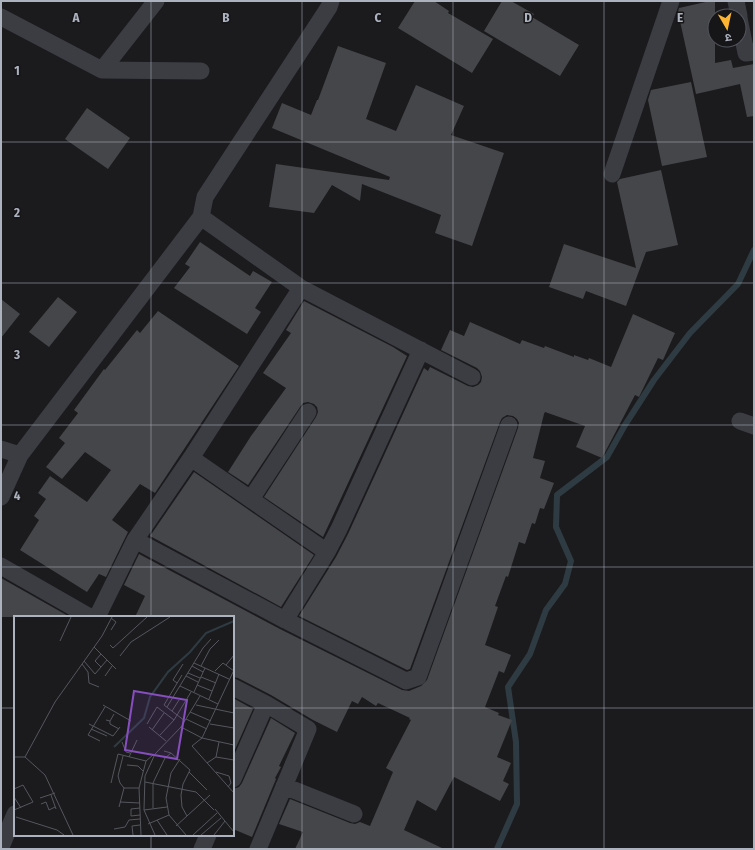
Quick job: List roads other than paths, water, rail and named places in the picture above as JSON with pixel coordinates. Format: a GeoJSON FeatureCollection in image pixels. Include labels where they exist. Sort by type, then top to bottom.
{"type":"FeatureCollection","features":[{"type":"Feature","properties":{"kind":"street"},"geometry":{"type":"LineString","coordinates":[[102,70],[156,1]]}},
{"type":"Feature","properties":{"kind":"street"},"geometry":{"type":"LineString","coordinates":[[612,174],[671,1]]}},
{"type":"Feature","properties":{"kind":"street"},"geometry":{"type":"LineString","coordinates":[[1,497],[20,455],[201,217],[205,197],[332,3]]}},
{"type":"Feature","properties":{"kind":"street"},"geometry":{"type":"LineString","coordinates":[[1,18],[102,70],[201,71]]}},
{"type":"Feature","properties":{"kind":"street"},"geometry":{"type":"LineString","coordinates":[[745,48],[746,53],[754,52]]}},
{"type":"Feature","properties":{"kind":"street"},"geometry":{"type":"LineString","coordinates":[[201,217],[301,288],[472,378]]}},
{"type":"Feature","properties":{"kind":"street"},"geometry":{"type":"LineString","coordinates":[[97,616],[135,540],[191,458],[301,288]]}},
{"type":"Feature","properties":{"kind":"street"},"geometry":{"type":"LineString","coordinates":[[285,620],[327,552],[339,529],[421,350]]}},
{"type":"Feature","properties":{"kind":"street"},"geometry":{"type":"LineString","coordinates":[[251,499],[308,412]]}},
{"type":"Feature","properties":{"kind":"street"},"geometry":{"type":"LineString","coordinates":[[135,540],[285,620],[406,681],[418,677],[509,425]]}},
{"type":"Feature","properties":{"kind":"street"},"geometry":{"type":"LineString","coordinates":[[1,449],[20,455]]}},
{"type":"Feature","properties":{"kind":"street"},"geometry":{"type":"LineString","coordinates":[[191,458],[327,552]]}},
{"type":"Feature","properties":{"kind":"street"},"geometry":{"type":"LineString","coordinates":[[1,566],[88,616]]}},
{"type":"Feature","properties":{"kind":"street"},"geometry":{"type":"LineString","coordinates":[[234,688],[266,704],[308,729],[258,849]]}},
{"type":"Feature","properties":{"kind":"street"},"geometry":{"type":"LineString","coordinates":[[234,777],[266,704]]}},
{"type":"Feature","properties":{"kind":"street"},"geometry":{"type":"LineString","coordinates":[[284,786],[354,814]]}},
{"type":"Feature","properties":{"kind":"street"},"geometry":{"type":"LineString","coordinates":[[1,847],[14,816]]}},
{"type":"Feature","properties":{"kind":"street"},"geometry":{"type":"LineString","coordinates":[[202,849],[208,836]]}},
{"type":"Feature","properties":{"kind":"waterway"},"geometry":{"type":"LineString","coordinates":[[497,849],[517,804],[516,742],[508,687],[530,654],[546,610],[565,584],[571,561],[556,527],[557,495],[607,457],[625,425],[654,380],[690,333],[738,284],[754,250]]}}]}
